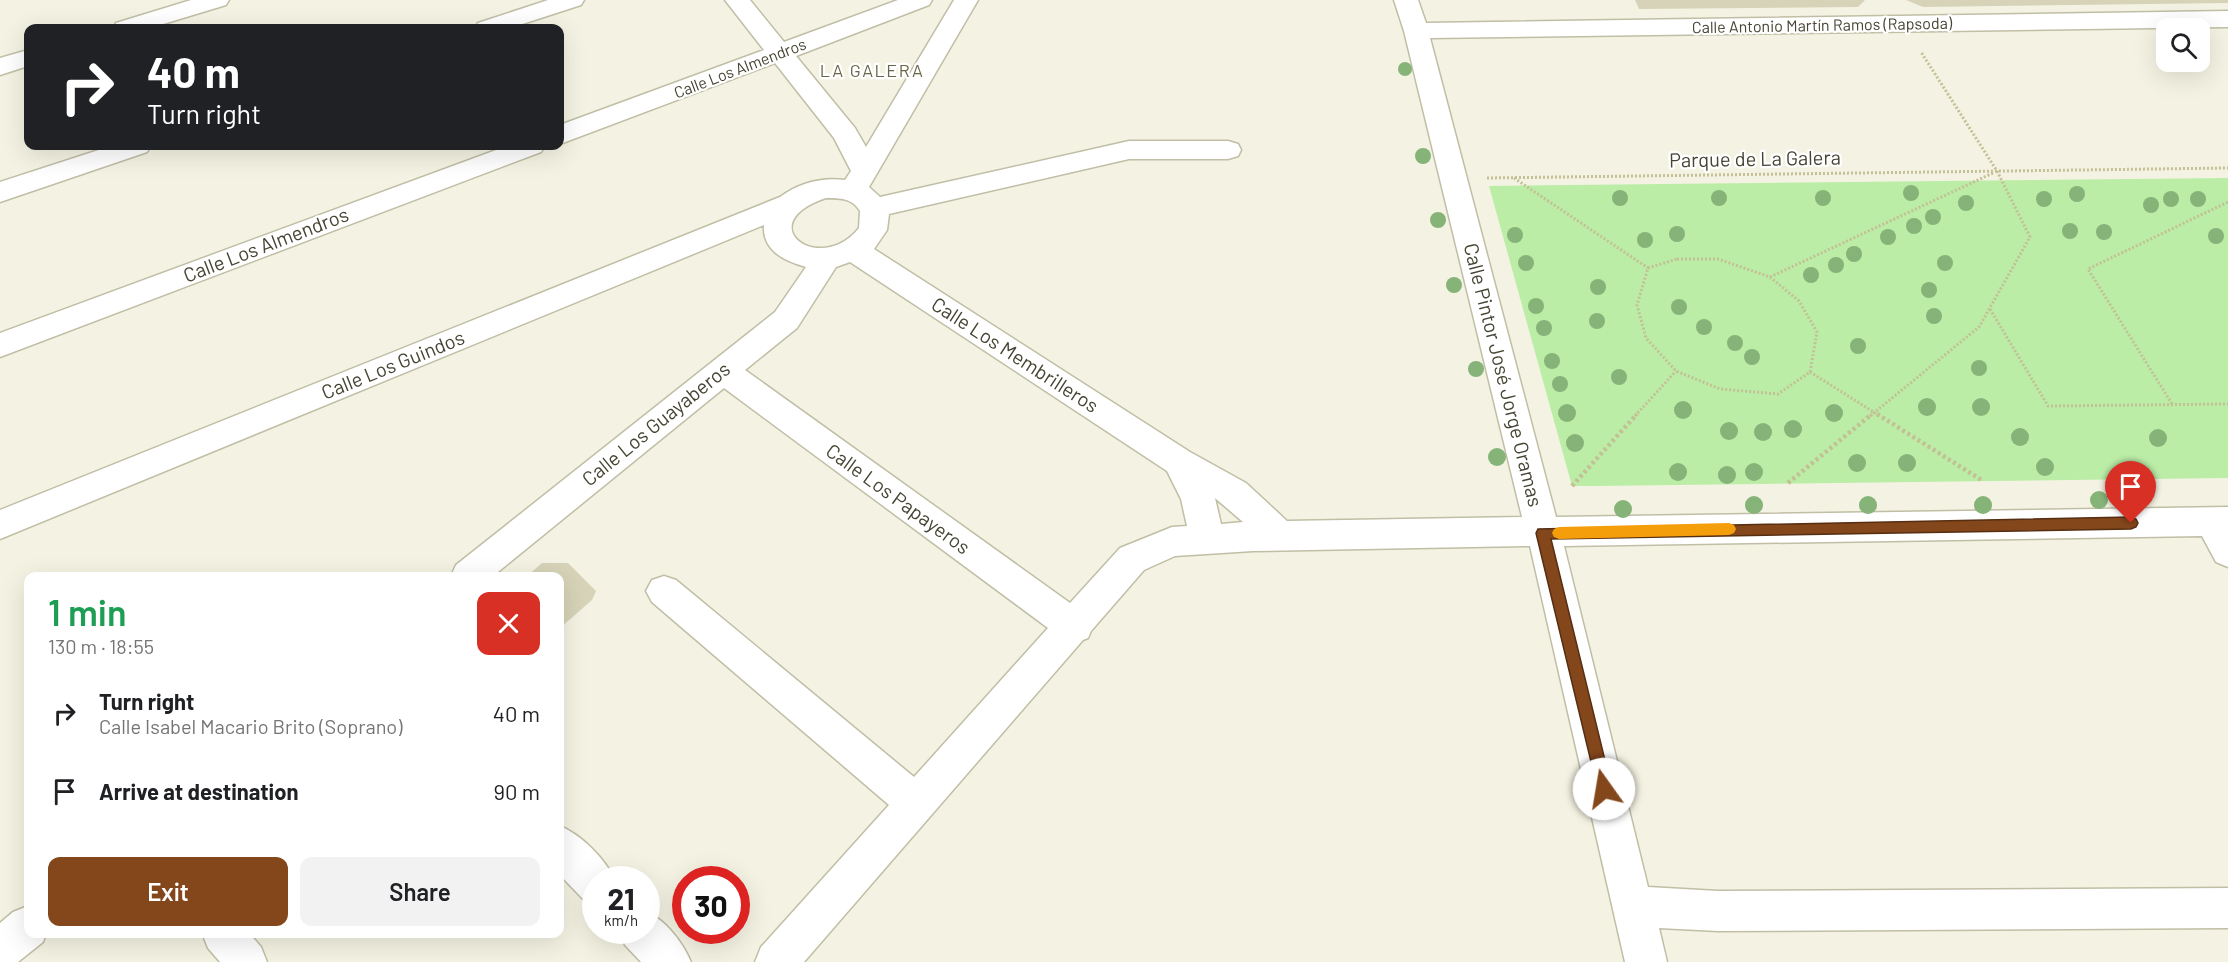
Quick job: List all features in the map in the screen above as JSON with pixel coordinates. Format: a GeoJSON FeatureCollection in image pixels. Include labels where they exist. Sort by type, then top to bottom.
{"type":"FeatureCollection","features":[{"type":"Feature","properties":{"kind":"street"},"geometry":{"type":"LineString","coordinates":[[138,24],[217,0]]}},
{"type":"Feature","properties":{"kind":"street"},"geometry":{"type":"LineString","coordinates":[[499,24],[572,0]]}},
{"type":"Feature","properties":{"kind":"street"},"geometry":{"type":"LineString","coordinates":[[736,0],[846,134],[863,190],[876,219],[873,230],[865,241],[840,254],[796,254],[785,247],[778,238],[776,227],[778,216],[786,206],[809,191],[838,188],[863,190],[1129,150],[1228,150]]}},
{"type":"Feature","properties":{"kind":"street","name":"Calle Los Almendros"},"geometry":{"type":"LineString","coordinates":[[564,133],[920,0]]}},
{"type":"Feature","properties":{"kind":"street"},"geometry":{"type":"LineString","coordinates":[[863,190],[966,0]]}},
{"type":"Feature","properties":{"kind":"street","name":"Calle Pintor José Jorge Oramas"},"geometry":{"type":"LineString","coordinates":[[1406,0],[1454,178],[1543,533],[1646,962]]}},
{"type":"Feature","properties":{"kind":"street"},"geometry":{"type":"LineString","coordinates":[[1888,0],[1903,24]]}},
{"type":"Feature","properties":{"kind":"street","name":"Calle Antonio Martín Ramos (Rapsoda)"},"geometry":{"type":"LineString","coordinates":[[1416,31],[2228,19]]}},
{"type":"Feature","properties":{"kind":"street"},"geometry":{"type":"LineString","coordinates":[[0,67],[24,59]]}},
{"type":"Feature","properties":{"kind":"street"},"geometry":{"type":"LineString","coordinates":[[0,192],[126,150]]}},
{"type":"Feature","properties":{"kind":"street","name":"Calle Los Almendros"},"geometry":{"type":"LineString","coordinates":[[0,345],[521,150]]}},
{"type":"Feature","properties":{"kind":"street","name":"Calle Los Guindos"},"geometry":{"type":"LineString","coordinates":[[0,525],[786,206]]}},
{"type":"Feature","properties":{"kind":"street","name":"Calle Los Guayaberos"},"geometry":{"type":"LineString","coordinates":[[473,572],[786,320],[840,254]]}},
{"type":"Feature","properties":{"kind":"street","name":"Calle Los Membrilleros"},"geometry":{"type":"LineString","coordinates":[[840,254],[1234,493],[1280,536]]}},
{"type":"Feature","properties":{"kind":"street","name":"Calle Los Papayeros"},"geometry":{"type":"LineString","coordinates":[[722,370],[1075,627]]}},
{"type":"Feature","properties":{"kind":"street","name":"Calle Los Membrilleros"},"geometry":{"type":"LineString","coordinates":[[1178,460],[1199,497],[1204,515],[1205,539]]}},
{"type":"Feature","properties":{"kind":"street"},"geometry":{"type":"LineString","coordinates":[[776,962],[1075,627],[1132,559],[1172,542],[1280,536],[2219,521],[2228,552]]}},
{"type":"Feature","properties":{"kind":"street"},"geometry":{"type":"LineString","coordinates":[[664,591],[917,804]]}},
{"type":"Feature","properties":{"kind":"street"},"geometry":{"type":"LineString","coordinates":[[564,850],[582,869]]}},
{"type":"Feature","properties":{"kind":"street"},"geometry":{"type":"LineString","coordinates":[[1631,906],[1718,910],[2228,908]]}},
{"type":"Feature","properties":{"kind":"street"},"geometry":{"type":"LineString","coordinates":[[0,950],[24,930]]}},
{"type":"Feature","properties":{"kind":"street"},"geometry":{"type":"LineString","coordinates":[[227,938],[246,962]]}},
{"type":"Feature","properties":{"kind":"street"},"geometry":{"type":"LineString","coordinates":[[653,944],[670,962]]}},
{"type":"Feature","properties":{"kind":"path"},"geometry":{"type":"LineString","coordinates":[[1788,483],[1979,327],[2030,237],[1997,171],[1903,24]]}},
{"type":"Feature","properties":{"kind":"path","name":"Parque de La Galera"},"geometry":{"type":"LineString","coordinates":[[1454,178],[2228,168]]}},
{"type":"Feature","properties":{"kind":"path","name":"Parque de La Galera"},"geometry":{"type":"LineString","coordinates":[[1770,277],[1997,171]]}},
{"type":"Feature","properties":{"kind":"path"},"geometry":{"type":"LineString","coordinates":[[1513,178],[1648,268]]}},
{"type":"Feature","properties":{"kind":"path"},"geometry":{"type":"LineString","coordinates":[[2172,404],[2088,269],[2228,202]]}},
{"type":"Feature","properties":{"kind":"path"},"geometry":{"type":"LineString","coordinates":[[1677,259],[1718,259],[1770,277],[1799,301],[1816,332],[1810,372],[1778,394],[1719,389],[1676,370],[1646,338],[1637,305],[1648,268],[1677,259]]}},
{"type":"Feature","properties":{"kind":"path"},"geometry":{"type":"LineString","coordinates":[[1990,309],[2048,406],[2228,404]]}},
{"type":"Feature","properties":{"kind":"path"},"geometry":{"type":"LineString","coordinates":[[1572,486],[1676,370]]}},
{"type":"Feature","properties":{"kind":"path"},"geometry":{"type":"LineString","coordinates":[[1810,372],[1983,481]]}},
{"type":"Feature","properties":{"kind":"green space"},"geometry":{"type":"Polygon","coordinates":[[[2228,178],[2228,478],[1595,486],[1572,486],[1489,186],[2228,178]]]}},
{"type":"Feature","properties":{"kind":"building"},"geometry":{"type":"Polygon","coordinates":[[[1635,0],[1865,0],[1858,7],[1639,9],[1635,0]]]}},
{"type":"Feature","properties":{"kind":"building"},"geometry":{"type":"Polygon","coordinates":[[[1906,0],[2228,0],[2228,3],[1923,7],[1906,0]]]}},
{"type":"Feature","properties":{"kind":"building"},"geometry":{"type":"Polygon","coordinates":[[[542,563],[568,563],[596,591],[592,600],[564,624],[564,572],[532,572],[542,563]]]}},
{"type":"Feature","properties":{"kind":"slow traffic"},"geometry":{"type":"LineString","coordinates":[[1559,533],[1729,529]]}},
{"type":"Feature","properties":{"kind":"district","name":"LA GALERA"},"geometry":{"type":"Point","coordinates":[872,71]}},
{"type":"Feature","properties":{"kind":"route"},"geometry":{"type":"LineString","coordinates":[[1604,789],[1543,533],[2131,523]]}}]}
